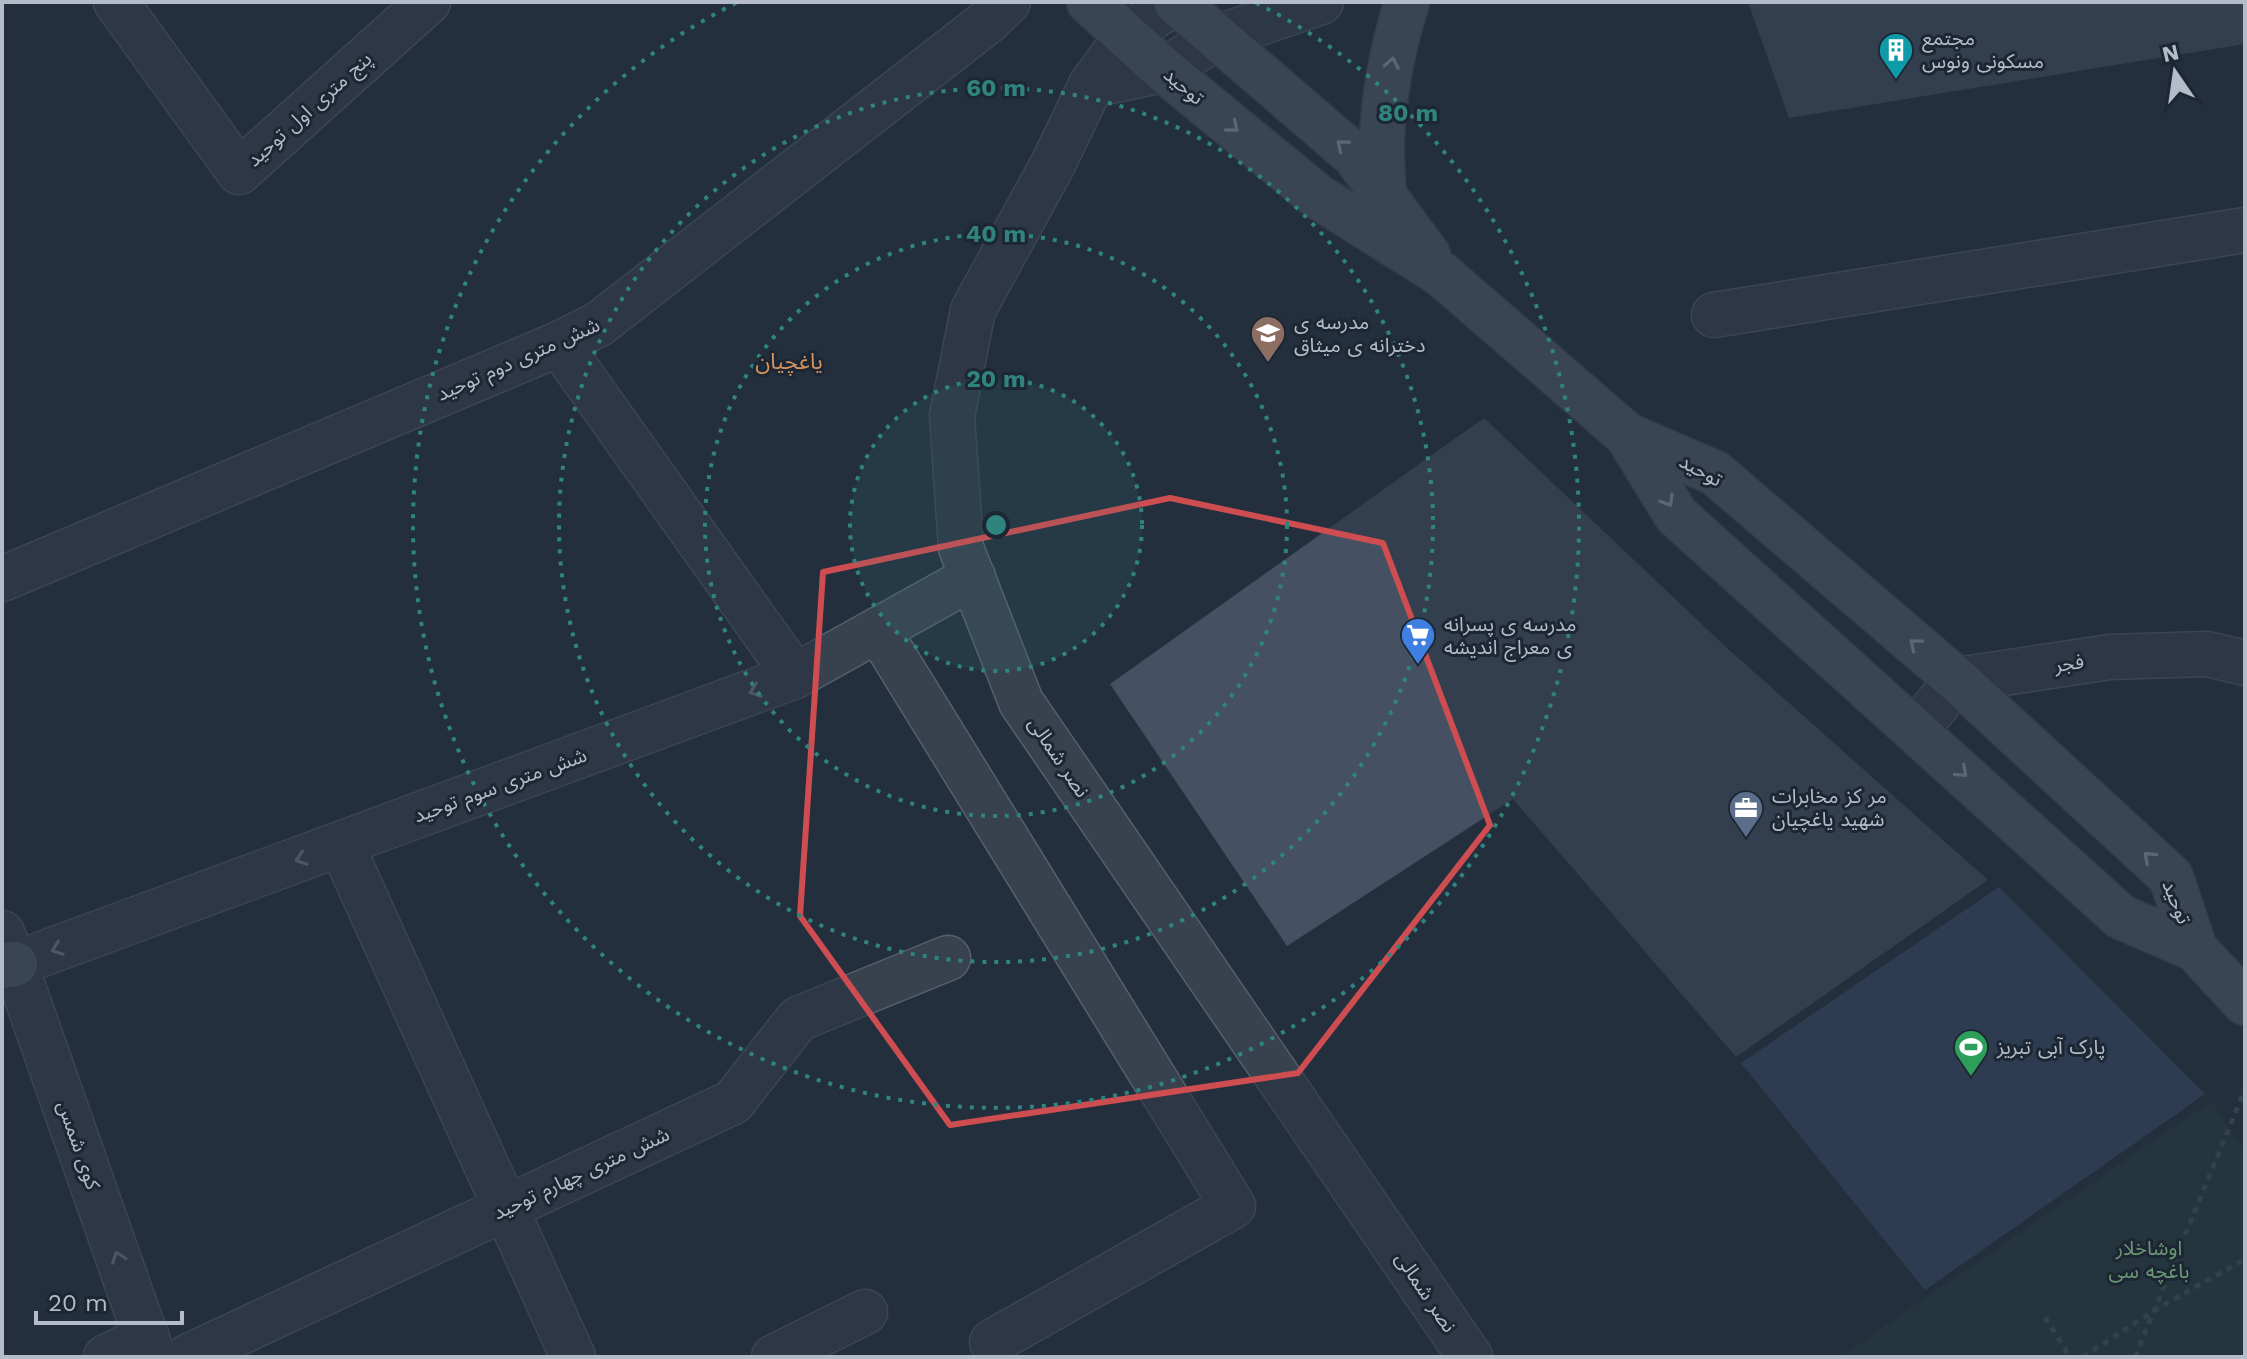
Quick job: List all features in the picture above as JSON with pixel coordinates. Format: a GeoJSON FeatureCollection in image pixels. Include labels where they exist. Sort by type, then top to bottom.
{"type":"FeatureCollection","features":[{"type":"Feature","properties":{"kind":"main road","name":"توحید"},"geometry":{"type":"LineString","coordinates":[[1089,2],[1164,70],[1317,196],[1441,274],[1627,435],[1715,473],[1957,680],[2171,877],[2195,949]]}},
{"type":"Feature","properties":{"kind":"main road","name":"توحید"},"geometry":{"type":"LineString","coordinates":[[1175,2],[1355,156],[1441,274]]}},
{"type":"Feature","properties":{"kind":"main road"},"geometry":{"type":"LineString","coordinates":[[1384,196],[1381,141],[1397,31],[1407,2]]}},
{"type":"Feature","properties":{"kind":"main road","name":"توحید"},"geometry":{"type":"LineString","coordinates":[[1627,435],[1676,515],[2121,917],[2195,949]]}},
{"type":"Feature","properties":{"kind":"main road"},"geometry":{"type":"LineString","coordinates":[[2195,949],[2245,1003]]}},
{"type":"Feature","properties":{"kind":"street","name":"پنج متری اول توحید"},"geometry":{"type":"LineString","coordinates":[[116,2],[239,172],[428,2]]}},
{"type":"Feature","properties":{"kind":"street","name":"شش متری دوم توحید"},"geometry":{"type":"LineString","coordinates":[[2,579],[559,344],[599,324],[987,22],[1008,2]]}},
{"type":"Feature","properties":{"kind":"street","name":"نصر شمالی"},"geometry":{"type":"LineString","coordinates":[[1175,2],[1127,36],[1091,85],[1053,164],[973,310],[952,416],[961,548],[1021,702],[1470,1357]]}},
{"type":"Feature","properties":{"kind":"street"},"geometry":{"type":"LineString","coordinates":[[1091,85],[1164,70],[1216,38],[1321,2]]}},
{"type":"Feature","properties":{"kind":"street"},"geometry":{"type":"LineString","coordinates":[[1714,315],[2245,230]]}},
{"type":"Feature","properties":{"kind":"street"},"geometry":{"type":"LineString","coordinates":[[559,344],[795,676]]}},
{"type":"Feature","properties":{"kind":"street","name":"شش متری سوم توحید"},"geometry":{"type":"LineString","coordinates":[[6,955],[341,844],[795,676],[973,577]]}},
{"type":"Feature","properties":{"kind":"street"},"geometry":{"type":"LineString","coordinates":[[878,630],[1233,1206],[992,1342]]}},
{"type":"Feature","properties":{"kind":"street","name":"فجر"},"geometry":{"type":"LineString","coordinates":[[1957,680],[2110,657],[2207,654],[2245,663]]}},
{"type":"Feature","properties":{"kind":"street"},"geometry":{"type":"LineString","coordinates":[[1916,730],[1957,680]]}},
{"type":"Feature","properties":{"kind":"street"},"geometry":{"type":"LineString","coordinates":[[341,844],[573,1357]]}},
{"type":"Feature","properties":{"kind":"street","name":"کوی شمس"},"geometry":{"type":"LineString","coordinates":[[6,955],[150,1347]]}},
{"type":"Feature","properties":{"kind":"street","name":"شش متری چهارم توحید"},"geometry":{"type":"LineString","coordinates":[[187,1357],[733,1102],[798,1019],[948,958]]}},
{"type":"Feature","properties":{"kind":"street"},"geometry":{"type":"LineString","coordinates":[[774,1357],[865,1312]]}},
{"type":"Feature","properties":{"kind":"street"},"geometry":{"type":"LineString","coordinates":[[106,1357],[150,1347]]}},
{"type":"Feature","properties":{"kind":"path"},"geometry":{"type":"LineString","coordinates":[[2135,1357],[2245,1089]]}},
{"type":"Feature","properties":{"kind":"path"},"geometry":{"type":"LineString","coordinates":[[2083,1357],[2155,1310],[2245,1259]]}},
{"type":"Feature","properties":{"kind":"path"},"geometry":{"type":"LineString","coordinates":[[2045,1317],[2070,1357]]}},
{"type":"Feature","properties":{"kind":"highlighted area"},"geometry":{"type":"Polygon","coordinates":[[[1170,498],[1383,543],[1490,825],[1298,1073],[950,1125],[800,916],[823,572],[1170,498]]]}},
{"type":"Feature","properties":{"kind":"green space","name":"اوشاخلار باغچه سی"},"geometry":{"type":"Polygon","coordinates":[[[2211,1101],[2245,1151],[2245,1357],[1840,1357],[2211,1101]]]}},
{"type":"Feature","properties":{"kind":"water","name":"پارک آبی تبریز"},"geometry":{"type":"Polygon","coordinates":[[[1999,887],[2205,1094],[1925,1290],[1741,1063],[1999,887]]]}},
{"type":"Feature","properties":{"kind":"building","name":"مجتمع مسکونی ونوس"},"geometry":{"type":"Polygon","coordinates":[[[1748,2],[2245,2],[2245,44],[1789,118],[1748,2]]]}},
{"type":"Feature","properties":{"kind":"building","name":"مدرسه ی پسرانه ی معراج اندیشه"},"geometry":{"type":"Polygon","coordinates":[[[1484,418],[1727,648],[1988,880],[1736,1057],[1513,799],[1287,946],[1110,684],[1484,418]]]}},
{"type":"Feature","properties":{"kind":"place","name":"مجتمع مسکونی ونوس"},"geometry":{"type":"Point","coordinates":[1896,81]}},
{"type":"Feature","properties":{"kind":"place","name":"مدرسه ی دخترانه ی میثاق"},"geometry":{"type":"Point","coordinates":[1268,364]}},
{"type":"Feature","properties":{"kind":"place","name":"مدرسه ی پسرانه ی معراج اندیشه"},"geometry":{"type":"Point","coordinates":[1418,666]}},
{"type":"Feature","properties":{"kind":"place","name":"مر کز مخابرات شهید یاغچیان"},"geometry":{"type":"Point","coordinates":[1746,839]}},
{"type":"Feature","properties":{"kind":"place","name":"پارک آبی تبریز"},"geometry":{"type":"Point","coordinates":[1971,1078]}},
{"type":"Feature","properties":{"kind":"district","name":"یاغچیان"},"geometry":{"type":"Point","coordinates":[789,361]}}]}
